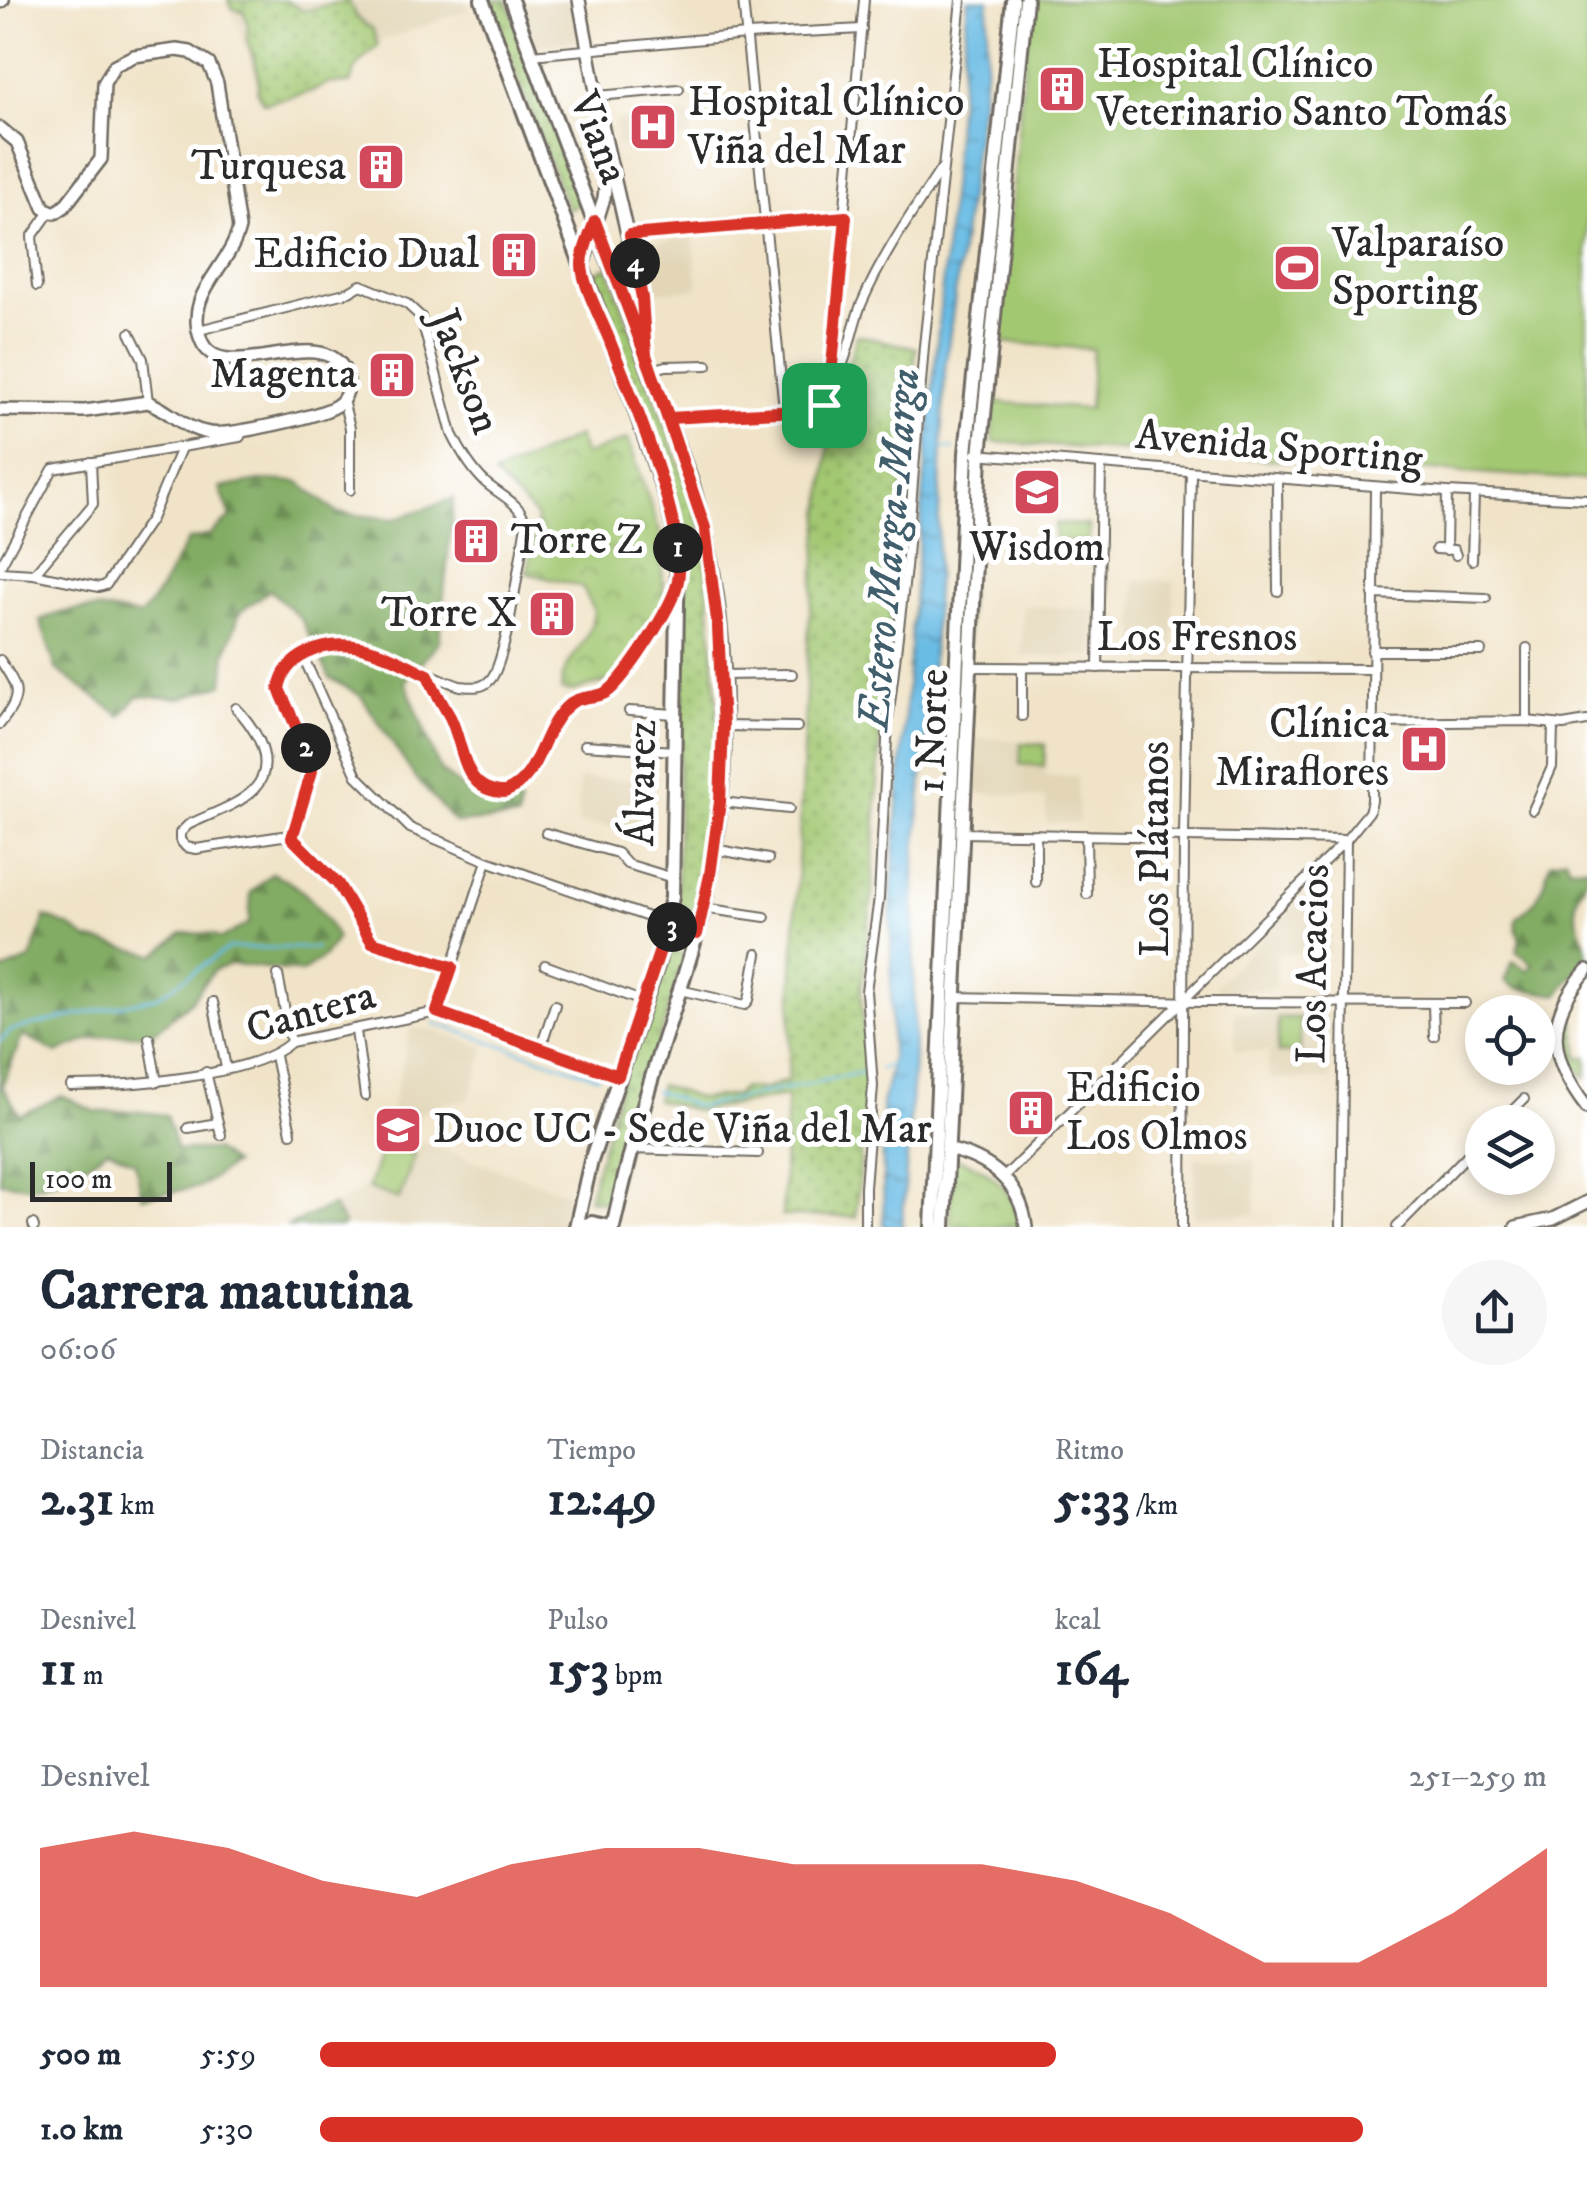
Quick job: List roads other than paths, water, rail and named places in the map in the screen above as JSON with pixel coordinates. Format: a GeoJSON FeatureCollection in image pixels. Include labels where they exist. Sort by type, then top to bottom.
{"type":"FeatureCollection","features":[{"type":"Feature","properties":{"kind":"main road","name":"Álvarez"},"geometry":{"type":"LineString","coordinates":[[482,0],[666,497],[678,546],[668,926],[591,1162],[576,1227]]}},
{"type":"Feature","properties":{"kind":"main road","name":"Viana"},"geometry":{"type":"LineString","coordinates":[[510,0],[652,370],[692,484],[712,560],[723,726],[714,850],[697,934],[630,1149],[612,1227]]}},
{"type":"Feature","properties":{"kind":"main road","name":"1 Norte"},"geometry":{"type":"LineString","coordinates":[[944,1227],[941,1149],[973,454],[1013,0]]}},
{"type":"Feature","properties":{"kind":"main road","name":"1 Norte"},"geometry":{"type":"LineString","coordinates":[[932,1227],[953,997],[962,834],[973,454],[1026,0]]}},
{"type":"Feature","properties":{"kind":"main road"},"geometry":{"type":"LineString","coordinates":[[576,1227],[592,1223],[612,1227]]}},
{"type":"Feature","properties":{"kind":"street"},"geometry":{"type":"LineString","coordinates":[[578,0],[608,152],[630,235],[642,298],[646,355]]}},
{"type":"Feature","properties":{"kind":"street"},"geometry":{"type":"LineString","coordinates":[[744,0],[784,410]]}},
{"type":"Feature","properties":{"kind":"street"},"geometry":{"type":"LineString","coordinates":[[669,418],[821,408],[827,401],[864,0]]}},
{"type":"Feature","properties":{"kind":"street"},"geometry":{"type":"LineString","coordinates":[[865,1227],[873,1086],[866,991],[879,898],[888,721],[960,0]]}},
{"type":"Feature","properties":{"kind":"street"},"geometry":{"type":"LineString","coordinates":[[532,55],[862,28]]}},
{"type":"Feature","properties":{"kind":"street"},"geometry":{"type":"LineString","coordinates":[[0,128],[17,142],[40,200],[55,214],[101,159],[104,83],[116,65],[134,56],[164,50],[190,52],[209,64],[217,83],[239,228],[232,248],[203,290],[198,330],[208,351],[218,356],[238,360],[300,352],[330,357],[345,370],[348,378],[343,400],[350,428],[350,490]]}},
{"type":"Feature","properties":{"kind":"street"},"geometry":{"type":"LineString","coordinates":[[597,96],[679,89]]}},
{"type":"Feature","properties":{"kind":"street"},"geometry":{"type":"LineString","coordinates":[[582,268],[604,198],[608,152]]}},
{"type":"Feature","properties":{"kind":"street"},"geometry":{"type":"LineString","coordinates":[[830,386],[841,373],[860,309],[885,254],[944,165]]}},
{"type":"Feature","properties":{"kind":"street"},"geometry":{"type":"LineString","coordinates":[[604,198],[622,201]]}},
{"type":"Feature","properties":{"kind":"street"},"geometry":{"type":"LineString","coordinates":[[37,286],[32,237],[50,212]]}},
{"type":"Feature","properties":{"kind":"street"},"geometry":{"type":"LineString","coordinates":[[630,235],[846,217]]}},
{"type":"Feature","properties":{"kind":"street","name":"Jackson"},"geometry":{"type":"LineString","coordinates":[[198,330],[349,292],[358,286],[368,286],[417,311],[452,434],[471,468],[519,508],[526,524],[496,673],[484,686],[428,675],[355,646],[328,646],[302,654]]}},
{"type":"Feature","properties":{"kind":"street"},"geometry":{"type":"LineString","coordinates":[[130,333],[143,359],[148,402]]}},
{"type":"Feature","properties":{"kind":"street"},"geometry":{"type":"LineString","coordinates":[[652,370],[707,365]]}},
{"type":"Feature","properties":{"kind":"street"},"geometry":{"type":"LineString","coordinates":[[181,448],[158,504],[112,580],[99,587],[0,570],[53,470],[181,448],[324,411],[343,400]]}},
{"type":"Feature","properties":{"kind":"street"},"geometry":{"type":"LineString","coordinates":[[0,410],[85,411],[148,402],[194,430],[220,434],[297,424]]}},
{"type":"Feature","properties":{"kind":"street","name":"Avenida Sporting"},"geometry":{"type":"LineString","coordinates":[[973,454],[1375,487],[1587,499]]}},
{"type":"Feature","properties":{"kind":"street"},"geometry":{"type":"LineString","coordinates":[[34,574],[93,504],[92,462]]}},
{"type":"Feature","properties":{"kind":"street"},"geometry":{"type":"LineString","coordinates":[[1098,668],[1101,464]]}},
{"type":"Feature","properties":{"kind":"street","name":"Los Plátanos"},"geometry":{"type":"LineString","coordinates":[[1182,1227],[1191,472]]}},
{"type":"Feature","properties":{"kind":"street"},"geometry":{"type":"LineString","coordinates":[[1277,479],[1278,591]]}},
{"type":"Feature","properties":{"kind":"street","name":"Los Acacios"},"geometry":{"type":"LineString","coordinates":[[1341,1227],[1346,840],[1369,812],[1372,801],[1375,487]]}},
{"type":"Feature","properties":{"kind":"street"},"geometry":{"type":"LineString","coordinates":[[1448,492],[1441,550],[1454,550],[1456,555]]}},
{"type":"Feature","properties":{"kind":"street"},"geometry":{"type":"LineString","coordinates":[[1472,560],[1474,494]]}},
{"type":"Feature","properties":{"kind":"street"},"geometry":{"type":"LineString","coordinates":[[428,675],[451,718],[468,772],[483,788],[505,792],[527,780],[550,728],[562,712],[580,698],[596,698],[610,690],[666,611],[678,582]]}},
{"type":"Feature","properties":{"kind":"street"},"geometry":{"type":"LineString","coordinates":[[1372,594],[1486,598]]}},
{"type":"Feature","properties":{"kind":"street"},"geometry":{"type":"LineString","coordinates":[[1526,648],[1527,721]]}},
{"type":"Feature","properties":{"kind":"street"},"geometry":{"type":"LineString","coordinates":[[1372,651],[1481,651]]}},
{"type":"Feature","properties":{"kind":"street"},"geometry":{"type":"LineString","coordinates":[[292,838],[312,771],[311,759],[279,689],[287,669],[302,654],[357,776],[410,828],[487,861],[697,934]]}},
{"type":"Feature","properties":{"kind":"street"},"geometry":{"type":"LineString","coordinates":[[0,724],[18,695],[1,662]]}},
{"type":"Feature","properties":{"kind":"street","name":"Los Fresnos"},"geometry":{"type":"LineString","coordinates":[[968,667],[1371,669]]}},
{"type":"Feature","properties":{"kind":"street"},"geometry":{"type":"LineString","coordinates":[[1022,668],[1022,716]]}},
{"type":"Feature","properties":{"kind":"street"},"geometry":{"type":"LineString","coordinates":[[721,675],[792,674]]}},
{"type":"Feature","properties":{"kind":"street"},"geometry":{"type":"LineString","coordinates":[[236,708],[251,724],[264,751],[266,773],[252,793],[188,825],[180,833],[180,840],[186,847],[196,849],[282,836],[292,838],[338,884],[372,942],[452,967]]}},
{"type":"Feature","properties":{"kind":"street"},"geometry":{"type":"LineString","coordinates":[[629,711],[675,714]]}},
{"type":"Feature","properties":{"kind":"street"},"geometry":{"type":"LineString","coordinates":[[1372,723],[1527,721],[1587,725]]}},
{"type":"Feature","properties":{"kind":"street"},"geometry":{"type":"LineString","coordinates":[[1533,810],[1552,767],[1558,725]]}},
{"type":"Feature","properties":{"kind":"street"},"geometry":{"type":"LineString","coordinates":[[723,726],[797,727]]}},
{"type":"Feature","properties":{"kind":"street"},"geometry":{"type":"LineString","coordinates":[[585,745],[674,751]]}},
{"type":"Feature","properties":{"kind":"street"},"geometry":{"type":"LineString","coordinates":[[720,802],[789,809]]}},
{"type":"Feature","properties":{"kind":"street"},"geometry":{"type":"LineString","coordinates":[[546,833],[618,853],[626,864],[672,878]]}},
{"type":"Feature","properties":{"kind":"street"},"geometry":{"type":"LineString","coordinates":[[962,834],[1346,840]]}},
{"type":"Feature","properties":{"kind":"street"},"geometry":{"type":"LineString","coordinates":[[1036,834],[1036,882]]}},
{"type":"Feature","properties":{"kind":"street"},"geometry":{"type":"LineString","coordinates":[[1086,835],[1087,894]]}},
{"type":"Feature","properties":{"kind":"street"},"geometry":{"type":"LineString","coordinates":[[1004,1178],[1346,840]]}},
{"type":"Feature","properties":{"kind":"street"},"geometry":{"type":"LineString","coordinates":[[714,850],[768,859]]}},
{"type":"Feature","properties":{"kind":"street"},"geometry":{"type":"LineString","coordinates":[[437,1012],[487,861]]}},
{"type":"Feature","properties":{"kind":"street"},"geometry":{"type":"LineString","coordinates":[[704,908],[765,917]]}},
{"type":"Feature","properties":{"kind":"street"},"geometry":{"type":"LineString","coordinates":[[680,990],[745,1005],[757,954]]}},
{"type":"Feature","properties":{"kind":"street"},"geometry":{"type":"LineString","coordinates":[[545,965],[644,1002]]}},
{"type":"Feature","properties":{"kind":"street"},"geometry":{"type":"LineString","coordinates":[[1587,970],[1563,1003],[1558,1016],[1556,1050],[1565,1076],[1587,1108]]}},
{"type":"Feature","properties":{"kind":"street"},"geometry":{"type":"LineString","coordinates":[[278,974],[291,1042]]}},
{"type":"Feature","properties":{"kind":"street"},"geometry":{"type":"LineString","coordinates":[[953,997],[1465,1003]]}},
{"type":"Feature","properties":{"kind":"street"},"geometry":{"type":"LineString","coordinates":[[213,1002],[226,1068]]}},
{"type":"Feature","properties":{"kind":"street"},"geometry":{"type":"LineString","coordinates":[[540,1050],[556,1004]]}},
{"type":"Feature","properties":{"kind":"street"},"geometry":{"type":"LineString","coordinates":[[1433,1005],[1434,1036]]}},
{"type":"Feature","properties":{"kind":"street","name":"Cantera"},"geometry":{"type":"LineString","coordinates":[[70,1086],[157,1082],[275,1056],[291,1042],[437,1012],[618,1076]]}},
{"type":"Feature","properties":{"kind":"street"},"geometry":{"type":"LineString","coordinates":[[356,1031],[364,1096]]}},
{"type":"Feature","properties":{"kind":"street"},"geometry":{"type":"LineString","coordinates":[[149,1038],[157,1082]]}},
{"type":"Feature","properties":{"kind":"street"},"geometry":{"type":"LineString","coordinates":[[275,1056],[290,1133]]}},
{"type":"Feature","properties":{"kind":"street"},"geometry":{"type":"LineString","coordinates":[[206,1072],[221,1135]]}},
{"type":"Feature","properties":{"kind":"street"},"geometry":{"type":"LineString","coordinates":[[1518,1105],[1524,1099]]}},
{"type":"Feature","properties":{"kind":"street"},"geometry":{"type":"LineString","coordinates":[[188,1128],[218,1123]]}},
{"type":"Feature","properties":{"kind":"street"},"geometry":{"type":"LineString","coordinates":[[630,1149],[758,1153]]}},
{"type":"Feature","properties":{"kind":"street"},"geometry":{"type":"LineString","coordinates":[[941,1149],[980,1160],[1004,1178],[1019,1201],[1026,1227]]}},
{"type":"Feature","properties":{"kind":"street"},"geometry":{"type":"LineString","coordinates":[[1397,1227],[1465,1157]]}},
{"type":"Feature","properties":{"kind":"street"},"geometry":{"type":"LineString","coordinates":[[1516,1227],[1570,1213],[1587,1202]]}},
{"type":"Feature","properties":{"kind":"water"},"geometry":{"type":"Polygon","coordinates":[[[968,0],[989,0],[985,73],[945,369],[934,638],[914,876],[914,1061],[902,1227],[884,1227],[882,1105],[891,1065],[891,895],[968,0]]]}},
{"type":"Feature","properties":{"kind":"waterway","name":"Estero Marga-Marga"},"geometry":{"type":"LineString","coordinates":[[940,448],[954,449]]}},
{"type":"Feature","properties":{"kind":"waterway"},"geometry":{"type":"LineString","coordinates":[[1569,502],[1587,503]]}},
{"type":"Feature","properties":{"kind":"waterway"},"geometry":{"type":"LineString","coordinates":[[0,1041],[12,1030],[157,997],[229,948],[316,948]]}},
{"type":"Feature","properties":{"kind":"waterway"},"geometry":{"type":"LineString","coordinates":[[434,1023],[598,1077]]}},
{"type":"Feature","properties":{"kind":"waterway"},"geometry":{"type":"LineString","coordinates":[[880,1069],[892,1064]]}},
{"type":"Feature","properties":{"kind":"waterway"},"geometry":{"type":"LineString","coordinates":[[655,1091],[699,1107],[864,1072]]}},
{"type":"Feature","properties":{"kind":"place","name":"Hospital Clínico Veterinario Santo Tomás"},"geometry":{"type":"Point","coordinates":[1062,89]}},
{"type":"Feature","properties":{"kind":"place","name":"Hospital Clínico Viña del Mar"},"geometry":{"type":"Point","coordinates":[653,127]}},
{"type":"Feature","properties":{"kind":"place","name":"Turquesa"},"geometry":{"type":"Point","coordinates":[381,167]}},
{"type":"Feature","properties":{"kind":"place","name":"Edificio Dual"},"geometry":{"type":"Point","coordinates":[514,255]}},
{"type":"Feature","properties":{"kind":"place","name":"Valparaíso Sporting"},"geometry":{"type":"Point","coordinates":[1297,268]}},
{"type":"Feature","properties":{"kind":"place","name":"Magenta"},"geometry":{"type":"Point","coordinates":[392,375]}},
{"type":"Feature","properties":{"kind":"place","name":"Wisdom"},"geometry":{"type":"Point","coordinates":[1037,492]}},
{"type":"Feature","properties":{"kind":"place","name":"Torre Z"},"geometry":{"type":"Point","coordinates":[476,541]}},
{"type":"Feature","properties":{"kind":"place","name":"Torre X"},"geometry":{"type":"Point","coordinates":[552,614]}},
{"type":"Feature","properties":{"kind":"place","name":"Clínica Miraflores"},"geometry":{"type":"Point","coordinates":[1424,749]}},
{"type":"Feature","properties":{"kind":"place","name":"Edificio Los Olmos"},"geometry":{"type":"Point","coordinates":[1031,1113]}},
{"type":"Feature","properties":{"kind":"place","name":"Duoc UC - Sede Viña del Mar"},"geometry":{"type":"Point","coordinates":[398,1130]}}]}
